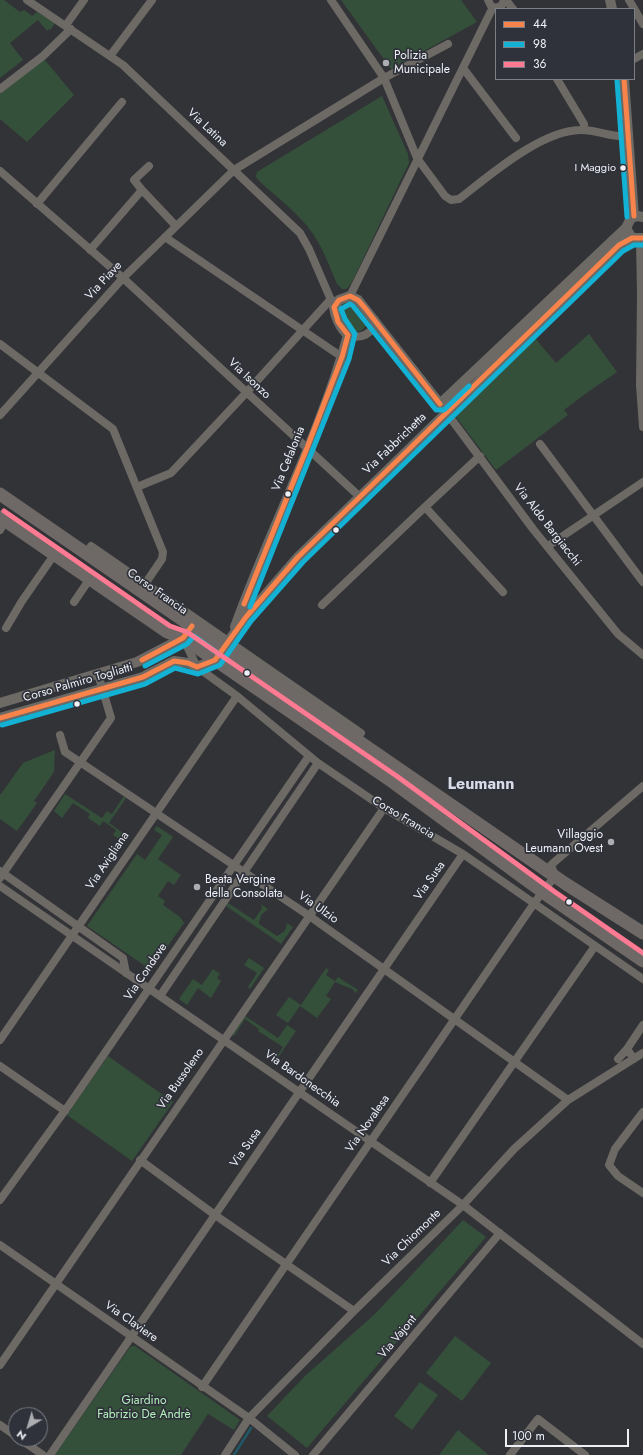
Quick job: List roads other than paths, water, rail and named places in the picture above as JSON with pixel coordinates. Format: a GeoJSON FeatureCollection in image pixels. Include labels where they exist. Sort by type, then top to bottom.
{"type":"FeatureCollection","features":[{"type":"Feature","properties":{"kind":"main road","name":"Corso Francia"},"geometry":{"type":"LineString","coordinates":[[0,494],[192,626],[228,641],[358,736],[403,772],[555,876],[643,933]]}},
{"type":"Feature","properties":{"kind":"main road","name":"Corso Francia"},"geometry":{"type":"LineString","coordinates":[[2,523],[54,555],[167,632],[183,638],[394,783],[544,892],[643,961]]}},
{"type":"Feature","properties":{"kind":"street","name":"Via Latina"},"geometry":{"type":"LineString","coordinates":[[27,0],[69,27],[123,66],[300,233],[332,303]]}},
{"type":"Feature","properties":{"kind":"street"},"geometry":{"type":"LineString","coordinates":[[0,89],[43,56],[69,27],[84,0]]}},
{"type":"Feature","properties":{"kind":"street"},"geometry":{"type":"LineString","coordinates":[[110,56],[152,0]]}},
{"type":"Feature","properties":{"kind":"street"},"geometry":{"type":"LineString","coordinates":[[330,0],[384,78],[417,158],[445,196],[451,200],[458,199],[524,150],[562,133],[584,130],[614,136],[628,136]]}},
{"type":"Feature","properties":{"kind":"street"},"geometry":{"type":"LineString","coordinates":[[488,0],[493,8]]}},
{"type":"Feature","properties":{"kind":"street"},"geometry":{"type":"LineString","coordinates":[[493,8],[500,7],[505,0],[512,8]]}},
{"type":"Feature","properties":{"kind":"street"},"geometry":{"type":"LineString","coordinates":[[137,487],[171,473],[302,331],[332,303],[350,296],[417,158],[493,8]]}},
{"type":"Feature","properties":{"kind":"street"},"geometry":{"type":"LineString","coordinates":[[635,10],[643,24]]}},
{"type":"Feature","properties":{"kind":"street","name":"Via Piave"},"geometry":{"type":"LineString","coordinates":[[0,415],[123,278],[234,170],[384,78],[448,44]]}},
{"type":"Feature","properties":{"kind":"street"},"geometry":{"type":"LineString","coordinates":[[463,68],[516,138]]}},
{"type":"Feature","properties":{"kind":"street"},"geometry":{"type":"LineString","coordinates":[[557,80],[584,124],[584,130]]}},
{"type":"Feature","properties":{"kind":"street"},"geometry":{"type":"LineString","coordinates":[[624,80],[630,176],[639,217]]}},
{"type":"Feature","properties":{"kind":"street"},"geometry":{"type":"LineString","coordinates":[[37,204],[122,102]]}},
{"type":"Feature","properties":{"kind":"street"},"geometry":{"type":"LineString","coordinates":[[149,166],[134,180],[176,226]]}},
{"type":"Feature","properties":{"kind":"street","name":"Via Isonzo"},"geometry":{"type":"LineString","coordinates":[[0,171],[123,278],[360,497]]}},
{"type":"Feature","properties":{"kind":"street"},"geometry":{"type":"LineString","coordinates":[[90,250],[142,190]]}},
{"type":"Feature","properties":{"kind":"street","name":"Via Fabbrichetta"},"geometry":{"type":"LineString","coordinates":[[228,641],[261,599],[298,557],[360,497],[443,408],[626,228],[628,221],[639,217]]}},
{"type":"Feature","properties":{"kind":"street"},"geometry":{"type":"LineString","coordinates":[[626,228],[638,239],[641,295],[640,385],[643,427]]}},
{"type":"Feature","properties":{"kind":"street"},"geometry":{"type":"LineString","coordinates":[[165,237],[342,357]]}},
{"type":"Feature","properties":{"kind":"street","name":"Via Fabbrichetta"},"geometry":{"type":"LineString","coordinates":[[443,408],[619,245],[638,239]]}},
{"type":"Feature","properties":{"kind":"street"},"geometry":{"type":"LineString","coordinates":[[350,296],[358,300],[375,320],[443,408]]}},
{"type":"Feature","properties":{"kind":"street"},"geometry":{"type":"LineString","coordinates":[[332,303],[334,314],[340,326],[348,335],[358,338],[367,334],[373,327],[375,320]]}},
{"type":"Feature","properties":{"kind":"street","name":"Via Cefalonia"},"geometry":{"type":"LineString","coordinates":[[228,641],[307,448],[342,357],[348,335]]}},
{"type":"Feature","properties":{"kind":"street"},"geometry":{"type":"LineString","coordinates":[[0,344],[113,429],[163,552],[162,558],[145,584]]}},
{"type":"Feature","properties":{"kind":"street","name":"Via Aldo Bargiacchi"},"geometry":{"type":"LineString","coordinates":[[443,408],[548,546],[618,634],[643,655]]}},
{"type":"Feature","properties":{"kind":"street"},"geometry":{"type":"LineString","coordinates":[[540,444],[643,582]]}},
{"type":"Feature","properties":{"kind":"street"},"geometry":{"type":"LineString","coordinates":[[322,605],[480,456]]}},
{"type":"Feature","properties":{"kind":"street"},"geometry":{"type":"LineString","coordinates":[[548,546],[593,514],[643,482]]}},
{"type":"Feature","properties":{"kind":"street"},"geometry":{"type":"LineString","coordinates":[[425,507],[503,592]]}},
{"type":"Feature","properties":{"kind":"street","name":"Corso Francia"},"geometry":{"type":"LineString","coordinates":[[86,553],[91,546],[228,641]]}},
{"type":"Feature","properties":{"kind":"street"},"geometry":{"type":"LineString","coordinates":[[6,628],[22,601],[54,555]]}},
{"type":"Feature","properties":{"kind":"street"},"geometry":{"type":"LineString","coordinates":[[74,602],[90,580]]}},
{"type":"Feature","properties":{"kind":"street"},"geometry":{"type":"LineString","coordinates":[[249,591],[261,599]]}},
{"type":"Feature","properties":{"kind":"street","name":"Corso Palmiro Togliatti"},"geometry":{"type":"LineString","coordinates":[[0,703],[137,662],[183,638],[192,626]]}},
{"type":"Feature","properties":{"kind":"street","name":"Corso Francia"},"geometry":{"type":"LineString","coordinates":[[183,638],[197,667],[237,696],[318,763],[384,808],[463,854],[535,902],[643,979]]}},
{"type":"Feature","properties":{"kind":"street"},"geometry":{"type":"LineString","coordinates":[[197,667],[215,660],[228,641]]}},
{"type":"Feature","properties":{"kind":"street","name":"Corso Palmiro Togliatti"},"geometry":{"type":"LineString","coordinates":[[0,718],[143,677],[174,661],[188,663],[197,667]]}},
{"type":"Feature","properties":{"kind":"street"},"geometry":{"type":"LineString","coordinates":[[98,674],[111,718],[1,874],[123,958],[126,973]]}},
{"type":"Feature","properties":{"kind":"street","name":"Via Avigliana"},"geometry":{"type":"LineString","coordinates":[[0,1040],[237,696]]}},
{"type":"Feature","properties":{"kind":"street","name":"Via Ulzio"},"geometry":{"type":"LineString","coordinates":[[60,735],[65,752],[308,915],[568,1100]]}},
{"type":"Feature","properties":{"kind":"street","name":"Via Condove"},"geometry":{"type":"LineString","coordinates":[[0,1200],[64,1111],[309,756]]}},
{"type":"Feature","properties":{"kind":"street","name":"Via Condove"},"geometry":{"type":"LineString","coordinates":[[160,996],[318,763]]}},
{"type":"Feature","properties":{"kind":"street","name":"Corso Francia"},"geometry":{"type":"LineString","coordinates":[[394,783],[403,772]]}},
{"type":"Feature","properties":{"kind":"street"},"geometry":{"type":"LineString","coordinates":[[555,876],[551,865],[643,786]]}},
{"type":"Feature","properties":{"kind":"street","name":"Via Bussoleno"},"geometry":{"type":"LineString","coordinates":[[0,1365],[308,915],[384,808]]}},
{"type":"Feature","properties":{"kind":"street","name":"Via Susa"},"geometry":{"type":"LineString","coordinates":[[50,1455],[463,854]]}},
{"type":"Feature","properties":{"kind":"street","name":"Via Novalesa"},"geometry":{"type":"LineString","coordinates":[[202,1387],[535,902],[555,876]]}},
{"type":"Feature","properties":{"kind":"street","name":"Via Bardonecchia"},"geometry":{"type":"LineString","coordinates":[[0,886],[463,1205],[643,1344]]}},
{"type":"Feature","properties":{"kind":"street"},"geometry":{"type":"LineString","coordinates":[[430,1182],[595,946]]}},
{"type":"Feature","properties":{"kind":"street"},"geometry":{"type":"LineString","coordinates":[[618,1059],[627,1049],[643,1025]]}},
{"type":"Feature","properties":{"kind":"street"},"geometry":{"type":"LineString","coordinates":[[627,1049],[634,1058]]}},
{"type":"Feature","properties":{"kind":"street","name":"Via Chiomonte"},"geometry":{"type":"LineString","coordinates":[[225,1455],[249,1418],[354,1310],[463,1205],[514,1149],[568,1100],[643,1053]]}},
{"type":"Feature","properties":{"kind":"street"},"geometry":{"type":"LineString","coordinates":[[0,1066],[64,1111]]}},
{"type":"Feature","properties":{"kind":"street"},"geometry":{"type":"LineString","coordinates":[[643,1112],[615,1150],[608,1165],[618,1176],[643,1193]]}},
{"type":"Feature","properties":{"kind":"street"},"geometry":{"type":"LineString","coordinates":[[140,1160],[215,1215],[354,1310]]}},
{"type":"Feature","properties":{"kind":"street","name":"Via Vajont"},"geometry":{"type":"LineString","coordinates":[[314,1455],[500,1233]]}},
{"type":"Feature","properties":{"kind":"street","name":"Via Claviere"},"geometry":{"type":"LineString","coordinates":[[0,1245],[202,1387],[249,1418],[295,1455]]}},
{"type":"Feature","properties":{"kind":"street"},"geometry":{"type":"LineString","coordinates":[[510,1455],[538,1419],[585,1455]]}},
{"type":"Feature","properties":{"kind":"street"},"geometry":{"type":"LineString","coordinates":[[32,1447],[43,1455]]}},
{"type":"Feature","properties":{"kind":"waterway"},"geometry":{"type":"LineString","coordinates":[[234,1455],[251,1428]]}},
{"type":"Feature","properties":{"kind":"place","name":"Polizia Municipale"},"geometry":{"type":"Point","coordinates":[386,63]}},
{"type":"Feature","properties":{"kind":"place","name":"I Maggio"},"geometry":{"type":"Point","coordinates":[623,168]}},
{"type":"Feature","properties":{"kind":"place","name":"Villaggio Leumann Ovest"},"geometry":{"type":"Point","coordinates":[611,842]}},
{"type":"Feature","properties":{"kind":"place","name":"Beata Vergine della Consolata"},"geometry":{"type":"Point","coordinates":[197,887]}},
{"type":"Feature","properties":{"kind":"district","name":"Leumann"},"geometry":{"type":"Point","coordinates":[481,785]}},
{"type":"Feature","properties":{"kind":"park label","name":"Giardino Fabrizio De Andrè"},"geometry":{"type":"Point","coordinates":[144,1408]}}]}
